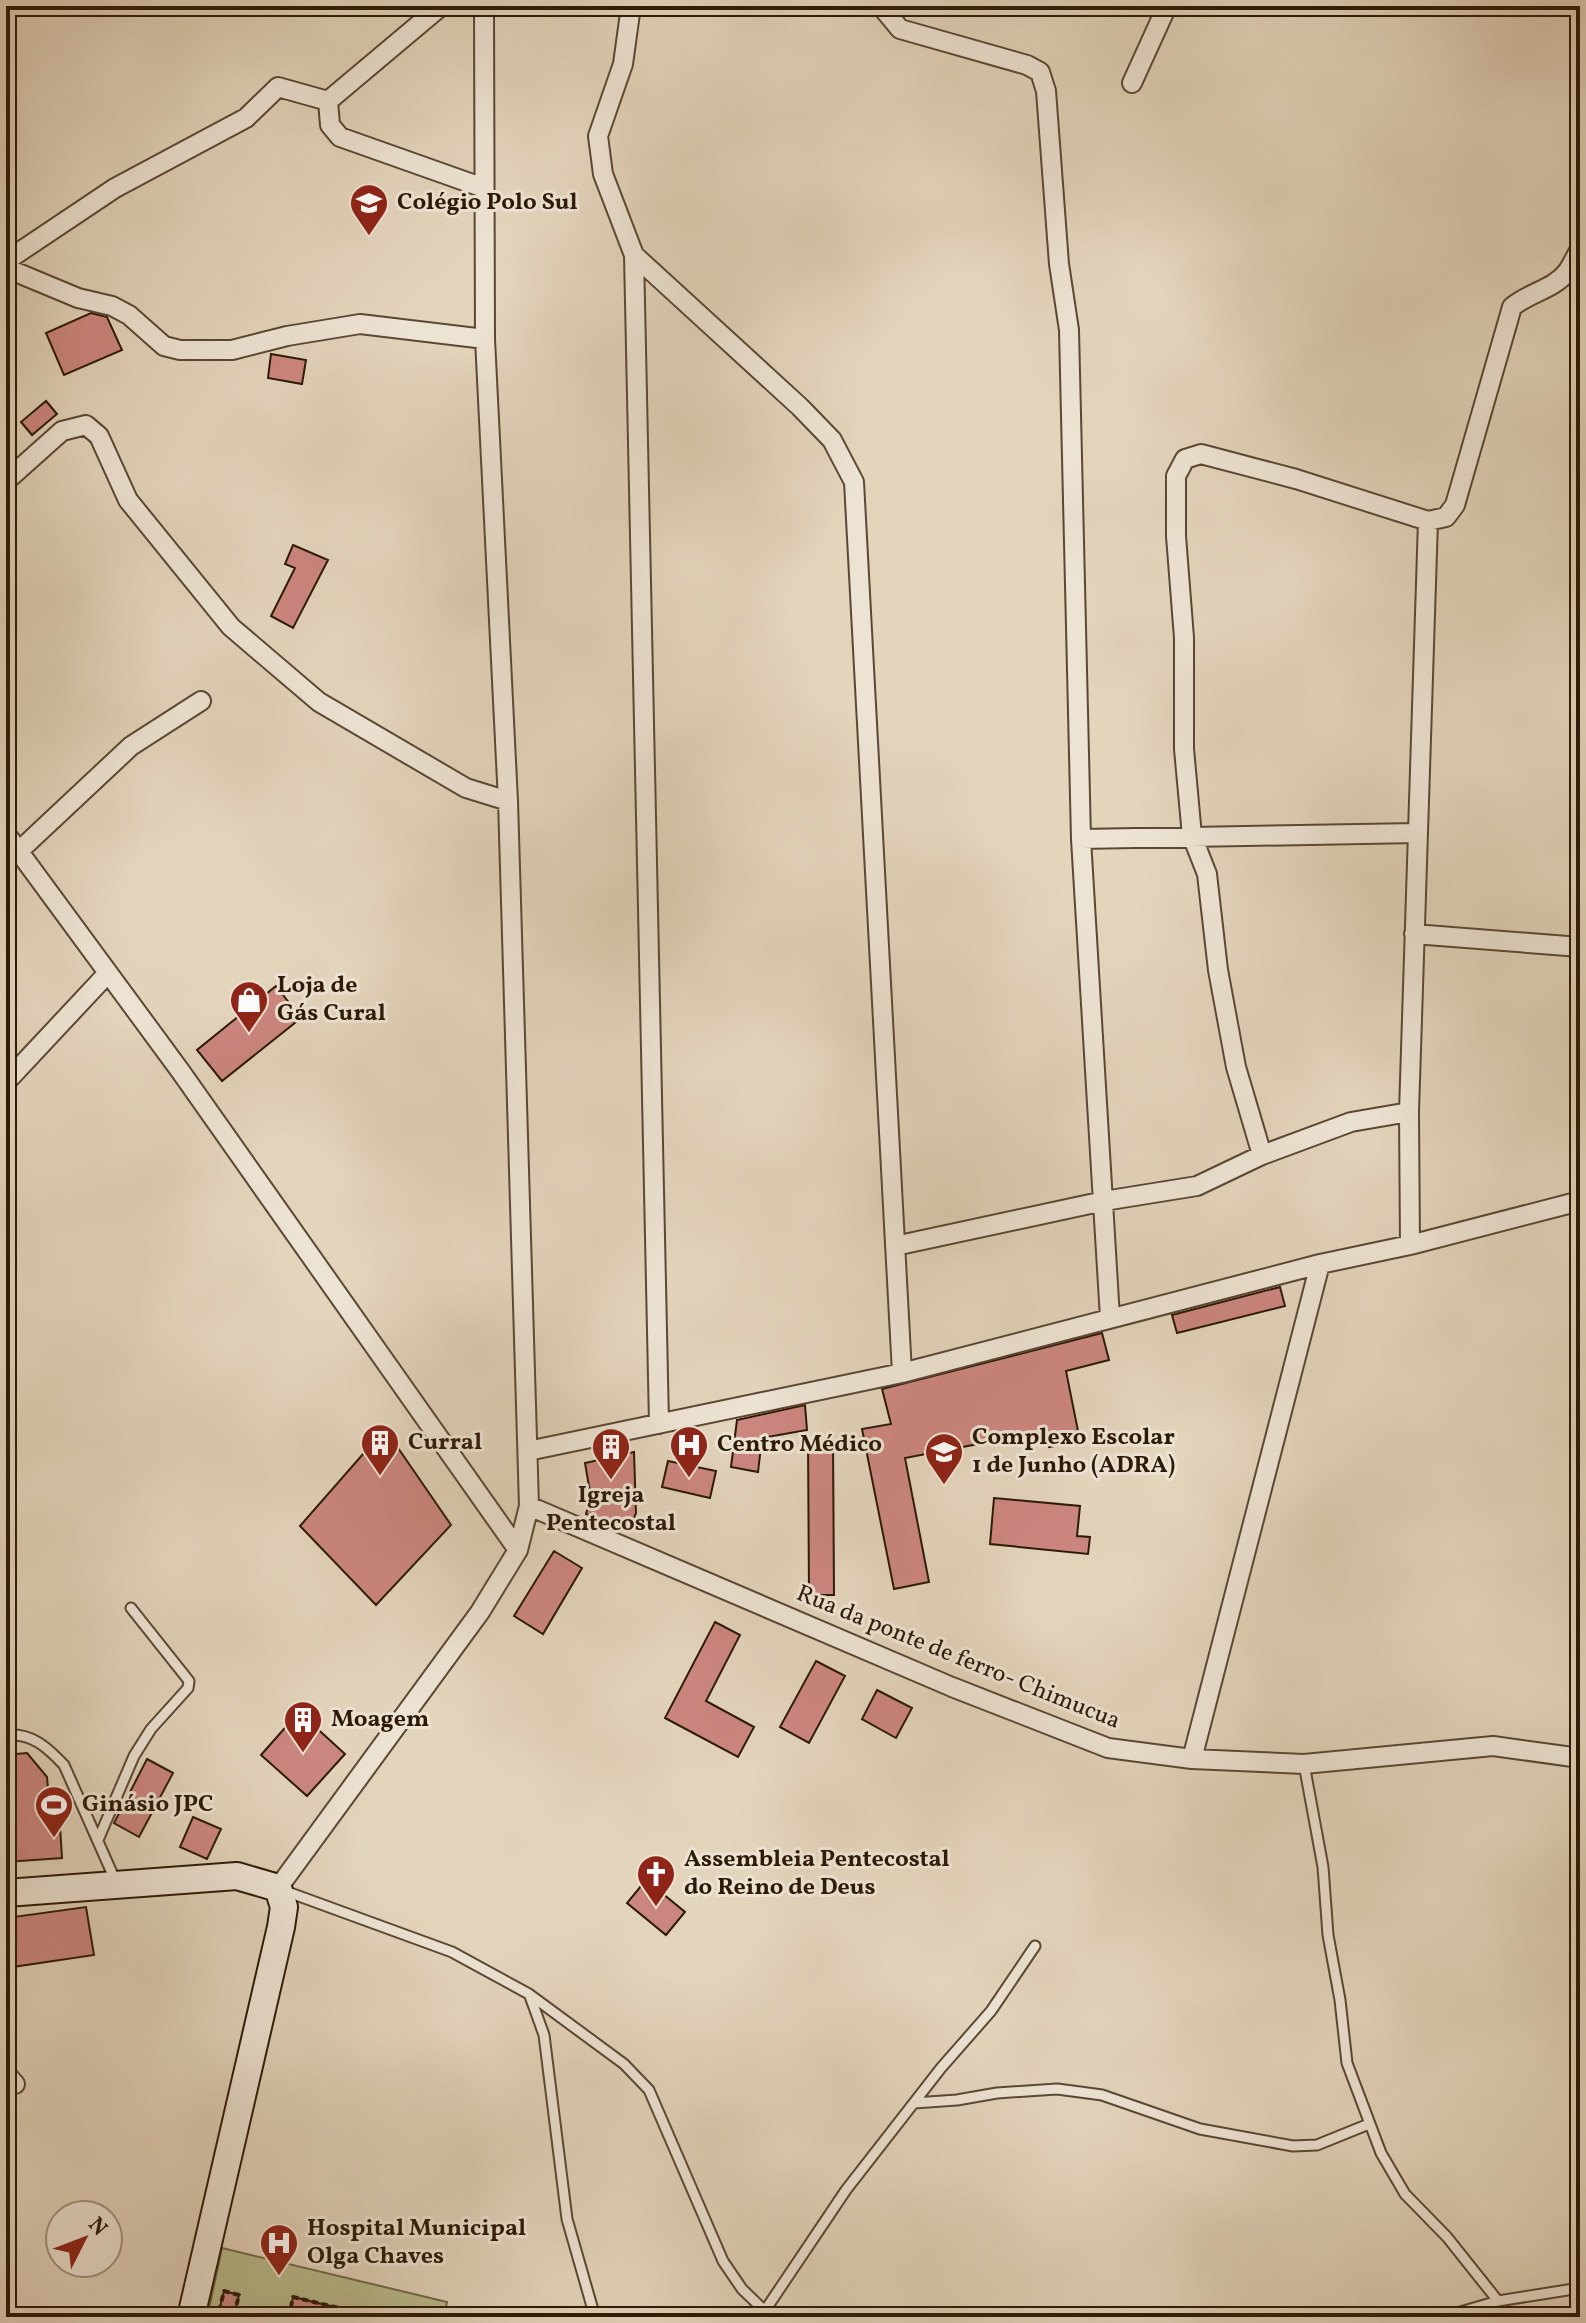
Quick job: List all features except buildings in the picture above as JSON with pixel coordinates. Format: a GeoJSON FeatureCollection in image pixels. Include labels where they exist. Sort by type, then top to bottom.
{"type":"FeatureCollection","features":[{"type":"Feature","properties":{"kind":"main road"},"geometry":{"type":"LineString","coordinates":[[6,1893],[237,1876],[278,1888],[284,1907],[281,1927],[198,2314]]}},
{"type":"Feature","properties":{"kind":"street"},"geometry":{"type":"LineString","coordinates":[[328,101],[441,6]]}},
{"type":"Feature","properties":{"kind":"street"},"geometry":{"type":"LineString","coordinates":[[278,1888],[480,1612],[518,1550],[529,1506],[508,801],[485,339],[484,6]]}},
{"type":"Feature","properties":{"kind":"street"},"geometry":{"type":"LineString","coordinates":[[631,6],[623,64],[598,136],[603,174],[634,255],[659,1424]]}},
{"type":"Feature","properties":{"kind":"street"},"geometry":{"type":"LineString","coordinates":[[881,6],[900,29],[1027,65],[1040,72],[1046,91],[1059,264],[1069,330],[1081,839],[1110,1318]]}},
{"type":"Feature","properties":{"kind":"street"},"geometry":{"type":"LineString","coordinates":[[1132,83],[1167,6]]}},
{"type":"Feature","properties":{"kind":"street"},"geometry":{"type":"LineString","coordinates":[[6,261],[115,188],[246,118],[278,87],[328,101]]}},
{"type":"Feature","properties":{"kind":"street"},"geometry":{"type":"LineString","coordinates":[[328,101],[330,125],[340,137],[484,188]]}},
{"type":"Feature","properties":{"kind":"street"},"geometry":{"type":"LineString","coordinates":[[1262,1155],[1236,1067],[1218,970],[1207,874],[1192,836],[1184,749],[1184,638],[1176,536],[1176,476],[1185,459],[1201,454],[1296,479],[1428,521],[1446,517],[1455,505],[1512,307],[1524,296],[1566,274],[1580,249]]}},
{"type":"Feature","properties":{"kind":"street"},"geometry":{"type":"LineString","coordinates":[[634,255],[832,440],[854,482],[902,1373]]}},
{"type":"Feature","properties":{"kind":"street"},"geometry":{"type":"LineString","coordinates":[[6,268],[78,298],[112,306],[129,315],[164,346],[180,350],[232,350],[287,336],[360,324],[485,339]]}},
{"type":"Feature","properties":{"kind":"street"},"geometry":{"type":"LineString","coordinates":[[6,481],[62,431],[86,425],[99,436],[128,500],[231,627],[319,702],[466,788],[508,801]]}},
{"type":"Feature","properties":{"kind":"street"},"geometry":{"type":"LineString","coordinates":[[1410,1245],[1409,1112],[1428,521]]}},
{"type":"Feature","properties":{"kind":"street"},"geometry":{"type":"LineString","coordinates":[[19,851],[131,746],[201,701]]}},
{"type":"Feature","properties":{"kind":"street"},"geometry":{"type":"LineString","coordinates":[[1081,839],[1417,833]]}},
{"type":"Feature","properties":{"kind":"street"},"geometry":{"type":"LineString","coordinates":[[6,834],[518,1550]]}},
{"type":"Feature","properties":{"kind":"street"},"geometry":{"type":"LineString","coordinates":[[1414,934],[1580,947]]}},
{"type":"Feature","properties":{"kind":"street"},"geometry":{"type":"LineString","coordinates":[[6,1082],[108,973]]}},
{"type":"Feature","properties":{"kind":"street"},"geometry":{"type":"LineString","coordinates":[[895,1246],[1104,1201],[1197,1186],[1262,1155],[1351,1122],[1409,1112]]}},
{"type":"Feature","properties":{"kind":"street"},"geometry":{"type":"LineString","coordinates":[[528,1451],[902,1373],[1320,1264],[1410,1245],[1580,1201]]}},
{"type":"Feature","properties":{"kind":"street"},"geometry":{"type":"LineString","coordinates":[[1192,1759],[1320,1264]]}},
{"type":"Feature","properties":{"kind":"street","name":"Rua da ponte de ferro- Chimucua"},"geometry":{"type":"LineString","coordinates":[[529,1506],[952,1687],[1108,1748],[1192,1759],[1304,1764],[1493,1746],[1580,1758]]}},
{"type":"Feature","properties":{"kind":"lane"},"geometry":{"type":"LineString","coordinates":[[98,1840],[134,1756],[151,1729],[188,1688],[189,1681],[131,1608]]}},
{"type":"Feature","properties":{"kind":"lane"},"geometry":{"type":"LineString","coordinates":[[6,1735],[30,1736],[49,1749],[64,1765],[117,1884]]}},
{"type":"Feature","properties":{"kind":"lane"},"geometry":{"type":"LineString","coordinates":[[1304,1764],[1321,1855],[1328,1935],[1347,2063],[1369,2124],[1381,2153],[1405,2194],[1447,2237],[1498,2301]]}},
{"type":"Feature","properties":{"kind":"lane"},"geometry":{"type":"LineString","coordinates":[[278,1888],[452,1952],[529,1994],[624,2064],[649,2090],[723,2261],[742,2289],[768,2314],[846,2190],[941,2068],[991,2011],[1035,1946]]}},
{"type":"Feature","properties":{"kind":"lane"},"geometry":{"type":"LineString","coordinates":[[529,1994],[544,2035],[567,2219],[595,2317]]}},
{"type":"Feature","properties":{"kind":"lane"},"geometry":{"type":"LineString","coordinates":[[914,2103],[1057,2089],[1102,2095],[1200,2129],[1293,2146],[1317,2145],[1369,2124]]}},
{"type":"Feature","properties":{"kind":"lane"},"geometry":{"type":"LineString","coordinates":[[1443,2317],[1498,2301],[1579,2289]]}},
{"type":"Feature","properties":{"kind":"path"},"geometry":{"type":"LineString","coordinates":[[224,2291],[239,2295],[234,2315],[198,2314],[224,2291]]}},
{"type":"Feature","properties":{"kind":"path"},"geometry":{"type":"LineString","coordinates":[[289,2317],[293,2297],[377,2317]]}},
{"type":"Feature","properties":{"kind":"path"},"geometry":{"type":"LineString","coordinates":[[235,2311],[260,2317]]}},
{"type":"Feature","properties":{"kind":"green space","name":"Hospital Municipal Olga Chaves"},"geometry":{"type":"Polygon","coordinates":[[[222,2248],[447,2302],[444,2317],[377,2317],[294,2297],[289,2317],[240,2317],[209,2309],[222,2248]]]}},
{"type":"Feature","properties":{"kind":"place","name":"Colégio Polo Sul"},"geometry":{"type":"Point","coordinates":[369,237]}},
{"type":"Feature","properties":{"kind":"place","name":"Loja de Gás Cural"},"geometry":{"type":"Point","coordinates":[249,1034]}},
{"type":"Feature","properties":{"kind":"place","name":"Curral"},"geometry":{"type":"Point","coordinates":[380,1477]}},
{"type":"Feature","properties":{"kind":"place","name":"Centro Médico"},"geometry":{"type":"Point","coordinates":[689,1479]}},
{"type":"Feature","properties":{"kind":"place","name":"Igreja Pentecostal"},"geometry":{"type":"Point","coordinates":[611,1481]}},
{"type":"Feature","properties":{"kind":"place","name":"Complexo Escolar 1 de Junho (ADRA)"},"geometry":{"type":"Point","coordinates":[944,1486]}},
{"type":"Feature","properties":{"kind":"place","name":"Moagem"},"geometry":{"type":"Point","coordinates":[303,1754]}},
{"type":"Feature","properties":{"kind":"place","name":"Ginásio JPC"},"geometry":{"type":"Point","coordinates":[54,1839]}},
{"type":"Feature","properties":{"kind":"place","name":"Assembleia Pentecostal do Reino de Deus"},"geometry":{"type":"Point","coordinates":[656,1908]}},
{"type":"Feature","properties":{"kind":"place","name":"Hospital Municipal Olga Chaves"},"geometry":{"type":"Point","coordinates":[279,2277]}}]}
